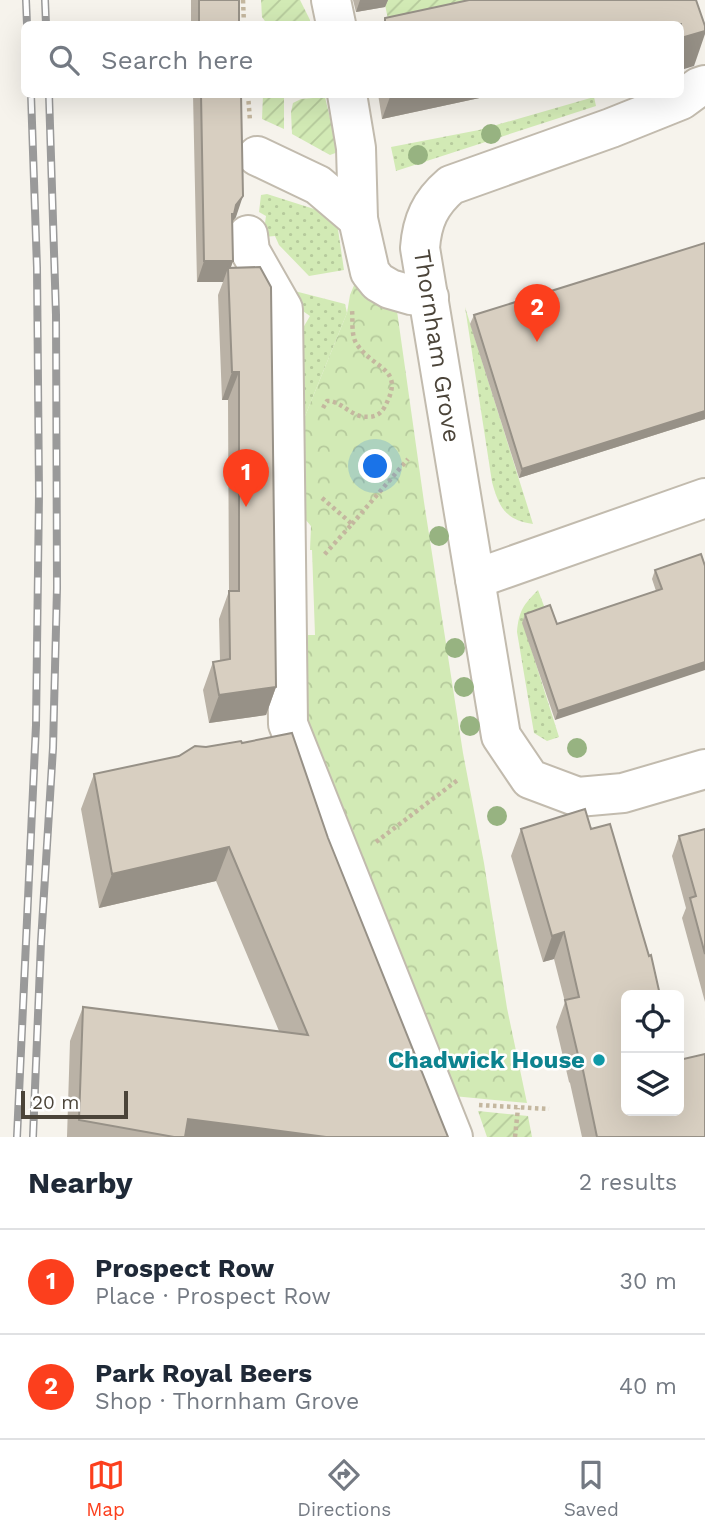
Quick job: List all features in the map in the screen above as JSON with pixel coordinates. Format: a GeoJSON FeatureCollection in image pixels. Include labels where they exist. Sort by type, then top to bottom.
{"type":"FeatureCollection","features":[{"type":"Feature","properties":{"kind":"street"},"geometry":{"type":"LineString","coordinates":[[331,0],[335,21]]}},
{"type":"Feature","properties":{"kind":"street"},"geometry":{"type":"LineString","coordinates":[[348,98],[356,148],[358,219],[370,272],[378,282],[390,289],[429,297]]}},
{"type":"Feature","properties":{"kind":"street","name":"Thornham Grove"},"geometry":{"type":"LineString","coordinates":[[681,98],[611,128],[451,185],[438,196],[421,230],[420,248],[501,736],[530,779],[578,797],[623,793],[705,769]]}},
{"type":"Feature","properties":{"kind":"street"},"geometry":{"type":"LineString","coordinates":[[257,156],[318,185],[358,219]]}},
{"type":"Feature","properties":{"kind":"street"},"geometry":{"type":"LineString","coordinates":[[248,235],[250,251],[283,309],[288,724],[453,1137]]}},
{"type":"Feature","properties":{"kind":"street"},"geometry":{"type":"LineString","coordinates":[[475,579],[705,498]]}},
{"type":"Feature","properties":{"kind":"street"},"geometry":{"type":"LineString","coordinates":[[255,748],[294,741]]}},
{"type":"Feature","properties":{"kind":"path"},"geometry":{"type":"LineString","coordinates":[[243,0],[244,21]]}},
{"type":"Feature","properties":{"kind":"path"},"geometry":{"type":"LineString","coordinates":[[319,419],[327,401],[359,415],[373,417],[382,413],[390,397],[393,383],[391,377],[357,344],[354,337],[352,305]]}},
{"type":"Feature","properties":{"kind":"path"},"geometry":{"type":"LineString","coordinates":[[352,524],[408,459]]}},
{"type":"Feature","properties":{"kind":"path"},"geometry":{"type":"LineString","coordinates":[[345,866],[459,779]]}},
{"type":"Feature","properties":{"kind":"path"},"geometry":{"type":"LineString","coordinates":[[515,1137],[518,1108]]}},
{"type":"Feature","properties":{"kind":"path"},"geometry":{"type":"LineString","coordinates":[[527,1109],[549,1109]]}},
{"type":"Feature","properties":{"kind":"green space"},"geometry":{"type":"Polygon","coordinates":[[[261,0],[300,0],[310,21],[265,21],[261,0]]]}},
{"type":"Feature","properties":{"kind":"green space"},"geometry":{"type":"Polygon","coordinates":[[[384,0],[583,0],[513,21],[388,21],[384,0]]]}},
{"type":"Feature","properties":{"kind":"green space"},"geometry":{"type":"Polygon","coordinates":[[[263,98],[284,98],[284,129],[262,119],[263,98]]]}},
{"type":"Feature","properties":{"kind":"green space"},"geometry":{"type":"Polygon","coordinates":[[[325,98],[338,152],[330,155],[292,134],[293,103],[301,99],[325,98]]]}},
{"type":"Feature","properties":{"kind":"green space"},"geometry":{"type":"Polygon","coordinates":[[[594,98],[596,106],[396,171],[391,147],[479,130],[594,98]]]}},
{"type":"Feature","properties":{"kind":"green space"},"geometry":{"type":"Polygon","coordinates":[[[267,194],[336,216],[344,270],[309,276],[279,245],[275,236],[263,237],[266,216],[259,212],[261,195],[267,194]]]}},
{"type":"Feature","properties":{"kind":"green space"},"geometry":{"type":"Polygon","coordinates":[[[355,283],[363,294],[397,311],[463,753],[507,1008],[527,1103],[453,1096],[308,726],[308,635],[315,635],[311,526],[305,519],[301,426],[347,313],[355,283]]]}},
{"type":"Feature","properties":{"kind":"green space"},"geometry":{"type":"Polygon","coordinates":[[[279,287],[345,304],[347,313],[301,426],[300,333],[310,316],[281,296],[279,287]]]}},
{"type":"Feature","properties":{"kind":"green space"},"geometry":{"type":"Polygon","coordinates":[[[465,307],[533,524],[516,519],[505,511],[492,482],[465,307]]]}},
{"type":"Feature","properties":{"kind":"green space"},"geometry":{"type":"Polygon","coordinates":[[[538,590],[547,614],[523,623],[559,737],[547,741],[534,733],[517,632],[523,609],[538,590]]]}},
{"type":"Feature","properties":{"kind":"green space"},"geometry":{"type":"Polygon","coordinates":[[[478,1111],[528,1116],[532,1137],[487,1137],[478,1111]]]}},
{"type":"Feature","properties":{"kind":"building"},"geometry":{"type":"Polygon","coordinates":[[[199,0],[239,0],[239,21],[199,21],[199,0]]]}},
{"type":"Feature","properties":{"kind":"building"},"geometry":{"type":"Polygon","coordinates":[[[469,0],[696,0],[705,31],[684,37],[684,21],[385,21],[385,18],[469,0]]]}},
{"type":"Feature","properties":{"kind":"building"},"geometry":{"type":"Polygon","coordinates":[[[201,98],[241,98],[243,196],[232,214],[233,261],[204,261],[201,98]]]}},
{"type":"Feature","properties":{"kind":"building"},"geometry":{"type":"Polygon","coordinates":[[[705,243],[705,411],[522,469],[474,315],[705,243]]]}},
{"type":"Feature","properties":{"kind":"building"},"geometry":{"type":"Polygon","coordinates":[[[260,267],[271,287],[276,687],[219,695],[213,662],[230,659],[229,591],[239,591],[239,372],[232,372],[228,268],[260,267]]]}},
{"type":"Feature","properties":{"kind":"building"},"geometry":{"type":"Polygon","coordinates":[[[701,554],[705,566],[705,662],[558,711],[525,614],[550,605],[557,624],[662,589],[655,570],[701,554]]]}},
{"type":"Feature","properties":{"kind":"building"},"geometry":{"type":"Polygon","coordinates":[[[292,733],[328,838],[448,1137],[326,1137],[188,1119],[185,1137],[174,1137],[79,1120],[83,1007],[308,1035],[229,847],[112,874],[94,774],[179,756],[195,746],[242,743],[292,733]]]}},
{"type":"Feature","properties":{"kind":"building"},"geometry":{"type":"Polygon","coordinates":[[[585,809],[591,829],[610,824],[649,956],[651,955],[659,990],[621,990],[621,1116],[684,1116],[684,1059],[705,1054],[705,1137],[597,1137],[565,1000],[579,997],[564,932],[552,936],[521,829],[585,809]]]}},
{"type":"Feature","properties":{"kind":"building"},"geometry":{"type":"Polygon","coordinates":[[[705,829],[705,954],[690,898],[696,896],[679,836],[705,829]]]}},
{"type":"Feature","properties":{"kind":"railway"},"geometry":{"type":"LineString","coordinates":[[26,0],[27,21]]}},
{"type":"Feature","properties":{"kind":"railway"},"geometry":{"type":"LineString","coordinates":[[45,0],[46,21]]}},
{"type":"Feature","properties":{"kind":"railway"},"geometry":{"type":"LineString","coordinates":[[17,1137],[36,725],[39,494],[37,268],[31,98]]}},
{"type":"Feature","properties":{"kind":"railway"},"geometry":{"type":"LineString","coordinates":[[33,1137],[53,748],[57,588],[56,315],[49,98]]}},
{"type":"Feature","properties":{"kind":"place","name":"Park Royal Beers"},"geometry":{"type":"Point","coordinates":[537,342]}},
{"type":"Feature","properties":{"kind":"place","name":"Prospect Row"},"geometry":{"type":"Point","coordinates":[246,507]}},
{"type":"Feature","properties":{"kind":"place","name":"Chadwick House"},"geometry":{"type":"Point","coordinates":[599,1060]}}]}
